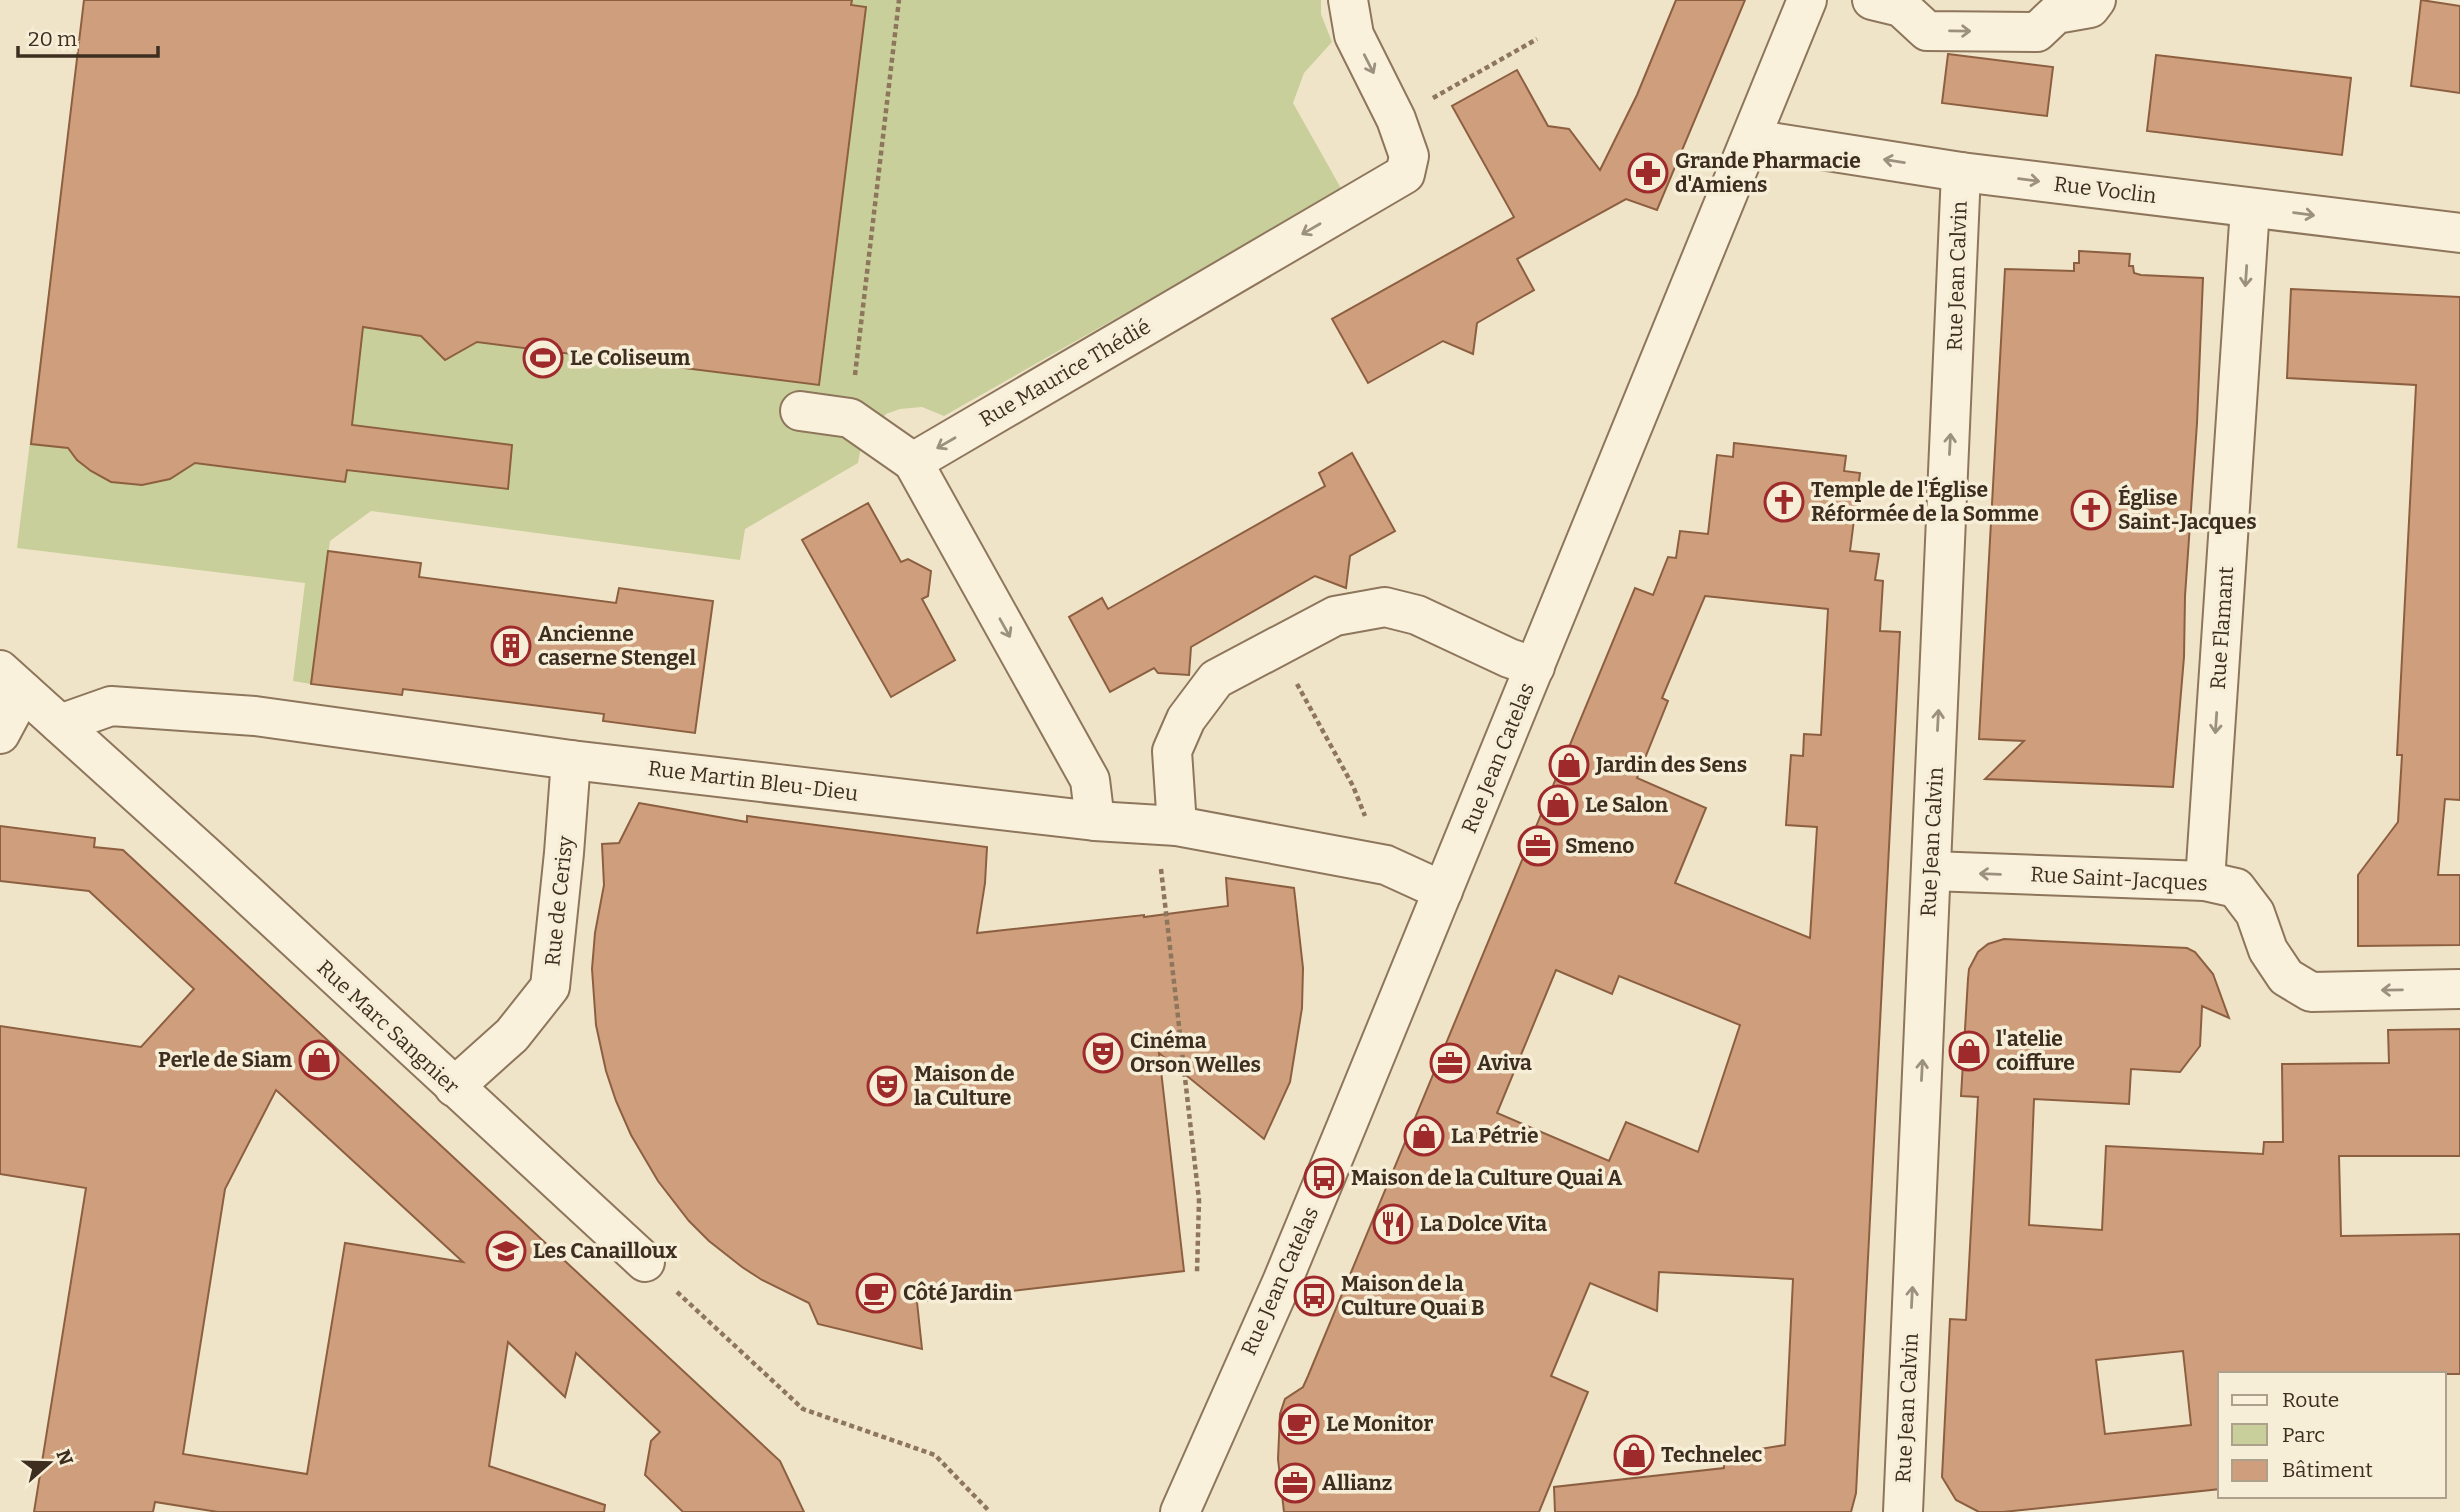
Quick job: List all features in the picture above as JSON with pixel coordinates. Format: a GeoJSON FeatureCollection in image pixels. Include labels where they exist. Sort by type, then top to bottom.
{"type":"FeatureCollection","features":[{"type":"Feature","properties":{"kind":"street","name":"Rue Maurice Thédié"},"geometry":{"type":"LineString","coordinates":[[913,463],[1405,174],[1409,156],[1396,119],[1354,35],[1348,0]]}},
{"type":"Feature","properties":{"kind":"street","name":"Rue Jean Catelas"},"geometry":{"type":"LineString","coordinates":[[1180,1512],[1286,1270],[1807,0]]}},
{"type":"Feature","properties":{"kind":"street"},"geometry":{"type":"LineString","coordinates":[[1899,2],[1927,31],[2037,32],[2047,7],[2090,8],[2096,0]]}},
{"type":"Feature","properties":{"kind":"street","name":"Rue Voclin"},"geometry":{"type":"LineString","coordinates":[[1751,139],[1961,172],[2460,233]]}},
{"type":"Feature","properties":{"kind":"street","name":"Rue Jean Calvin"},"geometry":{"type":"LineString","coordinates":[[1903,1512],[1961,172]]}},
{"type":"Feature","properties":{"kind":"street","name":"Rue Flamant"},"geometry":{"type":"LineString","coordinates":[[2205,881],[2250,208]]}},
{"type":"Feature","properties":{"kind":"street"},"geometry":{"type":"LineString","coordinates":[[800,411],[850,418],[913,463],[1090,779],[1096,821]]}},
{"type":"Feature","properties":{"kind":"street"},"geometry":{"type":"LineString","coordinates":[[1167,826],[1172,751],[1186,719],[1216,679],[1335,616],[1385,607],[1417,615],[1509,658],[1535,667]]}},
{"type":"Feature","properties":{"kind":"street"},"geometry":{"type":"LineString","coordinates":[[0,734],[12,680]]}},
{"type":"Feature","properties":{"kind":"street","name":"Rue Marc Sangnier"},"geometry":{"type":"LineString","coordinates":[[12,680],[645,1262]]}},
{"type":"Feature","properties":{"kind":"street","name":"Rue Martin Bleu-Dieu"},"geometry":{"type":"LineString","coordinates":[[60,724],[111,706],[255,716],[571,760],[1096,821],[1167,826],[1386,865],[1443,891]]}},
{"type":"Feature","properties":{"kind":"street","name":"Rue de Cerisy"},"geometry":{"type":"LineString","coordinates":[[454,1087],[512,1035],[550,987],[571,760]]}},
{"type":"Feature","properties":{"kind":"street","name":"Rue Saint-Jacques"},"geometry":{"type":"LineString","coordinates":[[1931,872],[2205,881],[2236,888],[2255,913],[2268,950],[2286,977],[2311,992],[2460,989]]}},
{"type":"Feature","properties":{"kind":"path"},"geometry":{"type":"LineString","coordinates":[[850,418],[899,0]]}},
{"type":"Feature","properties":{"kind":"path"},"geometry":{"type":"LineString","coordinates":[[1396,119],[1537,39]]}},
{"type":"Feature","properties":{"kind":"path"},"geometry":{"type":"LineString","coordinates":[[1277,647],[1353,786],[1386,865]]}},
{"type":"Feature","properties":{"kind":"path"},"geometry":{"type":"LineString","coordinates":[[1167,826],[1199,1200],[1197,1272]]}},
{"type":"Feature","properties":{"kind":"path"},"geometry":{"type":"LineString","coordinates":[[645,1262],[803,1409],[935,1455],[990,1512]]}},
{"type":"Feature","properties":{"kind":"green space","name":"Le Coliseum"},"geometry":{"type":"Polygon","coordinates":[[[84,0],[1321,0],[1321,14],[1332,42],[1304,73],[1293,103],[1342,190],[944,416],[922,407],[900,409],[886,414],[862,441],[858,463],[745,529],[740,560],[371,511],[330,541],[311,684],[293,681],[305,583],[17,548],[84,0]]]}},
{"type":"Feature","properties":{"kind":"building"},"geometry":{"type":"Polygon","coordinates":[[[84,0],[852,0],[851,5],[866,7],[819,385],[477,342],[445,360],[421,336],[363,327],[352,425],[512,445],[508,489],[347,470],[345,482],[195,463],[170,479],[142,485],[111,482],[77,460],[68,448],[31,444],[84,0]]]}},
{"type":"Feature","properties":{"kind":"building"},"geometry":{"type":"Polygon","coordinates":[[[1676,0],[1745,0],[1657,210],[1626,199],[1517,259],[1534,290],[1477,323],[1473,354],[1443,341],[1368,383],[1332,319],[1514,217],[1452,106],[1517,70],[1548,126],[1569,129],[1600,170],[1637,95],[1676,0]]]}},
{"type":"Feature","properties":{"kind":"building"},"geometry":{"type":"Polygon","coordinates":[[[2421,0],[2460,6],[2460,93],[2411,86],[2421,0]]]}},
{"type":"Feature","properties":{"kind":"building"},"geometry":{"type":"Polygon","coordinates":[[[1948,54],[2053,67],[2047,116],[1942,103],[1948,54]]]}},
{"type":"Feature","properties":{"kind":"building"},"geometry":{"type":"Polygon","coordinates":[[[2156,55],[2351,78],[2342,155],[2147,131],[2156,55]]]}},
{"type":"Feature","properties":{"kind":"building","name":"Église Saint-Jacques"},"geometry":{"type":"Polygon","coordinates":[[[2079,251],[2130,254],[2129,266],[2133,266],[2134,273],[2141,275],[2203,278],[2184,657],[2173,787],[1985,779],[2024,741],[1979,739],[2005,269],[2074,271],[2074,263],[2079,263],[2079,251]]]}},
{"type":"Feature","properties":{"kind":"building"},"geometry":{"type":"Polygon","coordinates":[[[2291,289],[2460,297],[2460,800],[2445,799],[2438,875],[2460,875],[2460,945],[2358,946],[2358,875],[2398,822],[2402,755],[2397,755],[2416,385],[2287,378],[2291,289]]]}},
{"type":"Feature","properties":{"kind":"building"},"geometry":{"type":"Polygon","coordinates":[[[1734,443],[1846,456],[1844,471],[1860,473],[1850,551],[1879,554],[1875,580],[1883,581],[1880,631],[1900,632],[1856,1493],[1851,1512],[1555,1512],[1554,1487],[1724,1468],[1723,1455],[1785,1445],[1793,1279],[1659,1272],[1657,1311],[1590,1283],[1551,1376],[1588,1392],[1539,1512],[1284,1512],[1278,1459],[1280,1414],[1285,1399],[1303,1387],[1308,1376],[1635,588],[1653,595],[1668,557],[1676,558],[1680,531],[1708,534],[1717,455],[1733,457],[1734,443]],[[1705,596],[1662,698],[1668,701],[1637,778],[1706,808],[1675,883],[1810,938],[1817,827],[1786,825],[1791,755],[1803,756],[1804,734],[1821,735],[1828,609],[1705,596]],[[1556,970],[1497,1113],[1609,1161],[1626,1122],[1698,1152],[1740,1025],[1619,976],[1612,994],[1556,970]]]}},
{"type":"Feature","properties":{"kind":"building"},"geometry":{"type":"Polygon","coordinates":[[[1352,453],[1395,531],[1350,556],[1346,588],[1315,576],[1191,647],[1189,675],[1158,673],[1154,668],[1110,692],[1069,617],[1102,598],[1108,609],[1325,486],[1319,473],[1352,453]]]}},
{"type":"Feature","properties":{"kind":"building"},"geometry":{"type":"Polygon","coordinates":[[[868,503],[901,562],[908,559],[931,571],[928,596],[922,599],[955,660],[891,697],[802,540],[868,503]]]}},
{"type":"Feature","properties":{"kind":"building","name":"Ancienne caserne Stengel"},"geometry":{"type":"Polygon","coordinates":[[[328,551],[421,563],[419,577],[616,603],[619,588],[713,601],[695,733],[603,721],[604,714],[403,689],[402,695],[311,684],[328,551]]]}},
{"type":"Feature","properties":{"kind":"building","name":"Maison de la Culture"},"geometry":{"type":"Polygon","coordinates":[[[639,803],[747,822],[747,816],[987,847],[985,883],[977,933],[1228,906],[1226,878],[1294,888],[1303,968],[1302,1008],[1290,1082],[1264,1139],[1159,1053],[1184,1271],[917,1302],[922,1349],[818,1324],[809,1303],[762,1280],[709,1241],[689,1221],[658,1181],[631,1135],[606,1071],[596,1025],[592,969],[595,933],[604,885],[602,844],[619,843],[639,803]]]}},
{"type":"Feature","properties":{"kind":"building"},"geometry":{"type":"Polygon","coordinates":[[[0,826],[95,838],[94,847],[123,850],[780,1461],[804,1512],[683,1512],[645,1475],[651,1441],[660,1432],[576,1353],[565,1397],[508,1342],[489,1466],[605,1505],[604,1512],[218,1512],[155,1502],[153,1512],[34,1512],[86,1188],[0,1174],[0,1026],[141,1047],[194,989],[89,891],[0,881],[0,826]],[[276,1090],[225,1189],[183,1454],[307,1474],[345,1243],[463,1262],[276,1090]]]}},
{"type":"Feature","properties":{"kind":"building"},"geometry":{"type":"Polygon","coordinates":[[[2004,939],[2187,948],[2195,952],[2213,974],[2229,1018],[2202,1006],[2200,1046],[2180,1072],[2131,1069],[2129,1104],[2034,1099],[2029,1225],[2102,1230],[2106,1146],[2263,1154],[2264,1142],[2283,1142],[2282,1064],[2389,1063],[2388,1030],[2460,1029],[2460,1156],[2339,1156],[2341,1236],[2460,1234],[2460,1374],[2218,1372],[2218,1489],[2003,1512],[1979,1512],[1956,1500],[1942,1477],[1950,1319],[1966,1320],[1978,1097],[1961,1096],[1969,969],[1978,952],[1988,944],[2004,939]],[[2183,1351],[2096,1360],[2105,1434],[2191,1425],[2183,1351]]]}},
{"type":"Feature","properties":{"kind":"place","name":"Grande Pharmacie d'Amiens"},"geometry":{"type":"Point","coordinates":[1648,173]}},
{"type":"Feature","properties":{"kind":"place","name":"Le Coliseum"},"geometry":{"type":"Point","coordinates":[543,358]}},
{"type":"Feature","properties":{"kind":"place","name":"Temple de l'Église Réformée de la Somme"},"geometry":{"type":"Point","coordinates":[1784,502]}},
{"type":"Feature","properties":{"kind":"place","name":"Église Saint-Jacques"},"geometry":{"type":"Point","coordinates":[2091,510]}},
{"type":"Feature","properties":{"kind":"place","name":"Ancienne caserne Stengel"},"geometry":{"type":"Point","coordinates":[511,646]}},
{"type":"Feature","properties":{"kind":"place","name":"Jardin des Sens"},"geometry":{"type":"Point","coordinates":[1569,765]}},
{"type":"Feature","properties":{"kind":"place","name":"Le Salon"},"geometry":{"type":"Point","coordinates":[1558,805]}},
{"type":"Feature","properties":{"kind":"place","name":"Smeno"},"geometry":{"type":"Point","coordinates":[1538,846]}},
{"type":"Feature","properties":{"kind":"place","name":"l'atelie coiffure"},"geometry":{"type":"Point","coordinates":[1969,1051]}},
{"type":"Feature","properties":{"kind":"place","name":"Cinéma Orson Welles"},"geometry":{"type":"Point","coordinates":[1103,1053]}},
{"type":"Feature","properties":{"kind":"place","name":"Perle de Siam"},"geometry":{"type":"Point","coordinates":[319,1060]}},
{"type":"Feature","properties":{"kind":"place","name":"Aviva"},"geometry":{"type":"Point","coordinates":[1450,1063]}},
{"type":"Feature","properties":{"kind":"place","name":"Maison de la Culture"},"geometry":{"type":"Point","coordinates":[887,1086]}},
{"type":"Feature","properties":{"kind":"place","name":"La Pétrie"},"geometry":{"type":"Point","coordinates":[1424,1136]}},
{"type":"Feature","properties":{"kind":"place","name":"Maison de la Culture Quai A"},"geometry":{"type":"Point","coordinates":[1324,1178]}},
{"type":"Feature","properties":{"kind":"place","name":"La Dolce Vita"},"geometry":{"type":"Point","coordinates":[1393,1224]}},
{"type":"Feature","properties":{"kind":"place","name":"Les Canailloux"},"geometry":{"type":"Point","coordinates":[506,1251]}},
{"type":"Feature","properties":{"kind":"place","name":"Côté Jardin"},"geometry":{"type":"Point","coordinates":[876,1293]}},
{"type":"Feature","properties":{"kind":"place","name":"Maison de la Culture Quai B"},"geometry":{"type":"Point","coordinates":[1314,1296]}},
{"type":"Feature","properties":{"kind":"place","name":"Le Monitor"},"geometry":{"type":"Point","coordinates":[1299,1424]}},
{"type":"Feature","properties":{"kind":"place","name":"Technelec"},"geometry":{"type":"Point","coordinates":[1634,1455]}},
{"type":"Feature","properties":{"kind":"place","name":"Allianz"},"geometry":{"type":"Point","coordinates":[1295,1483]}}]}
